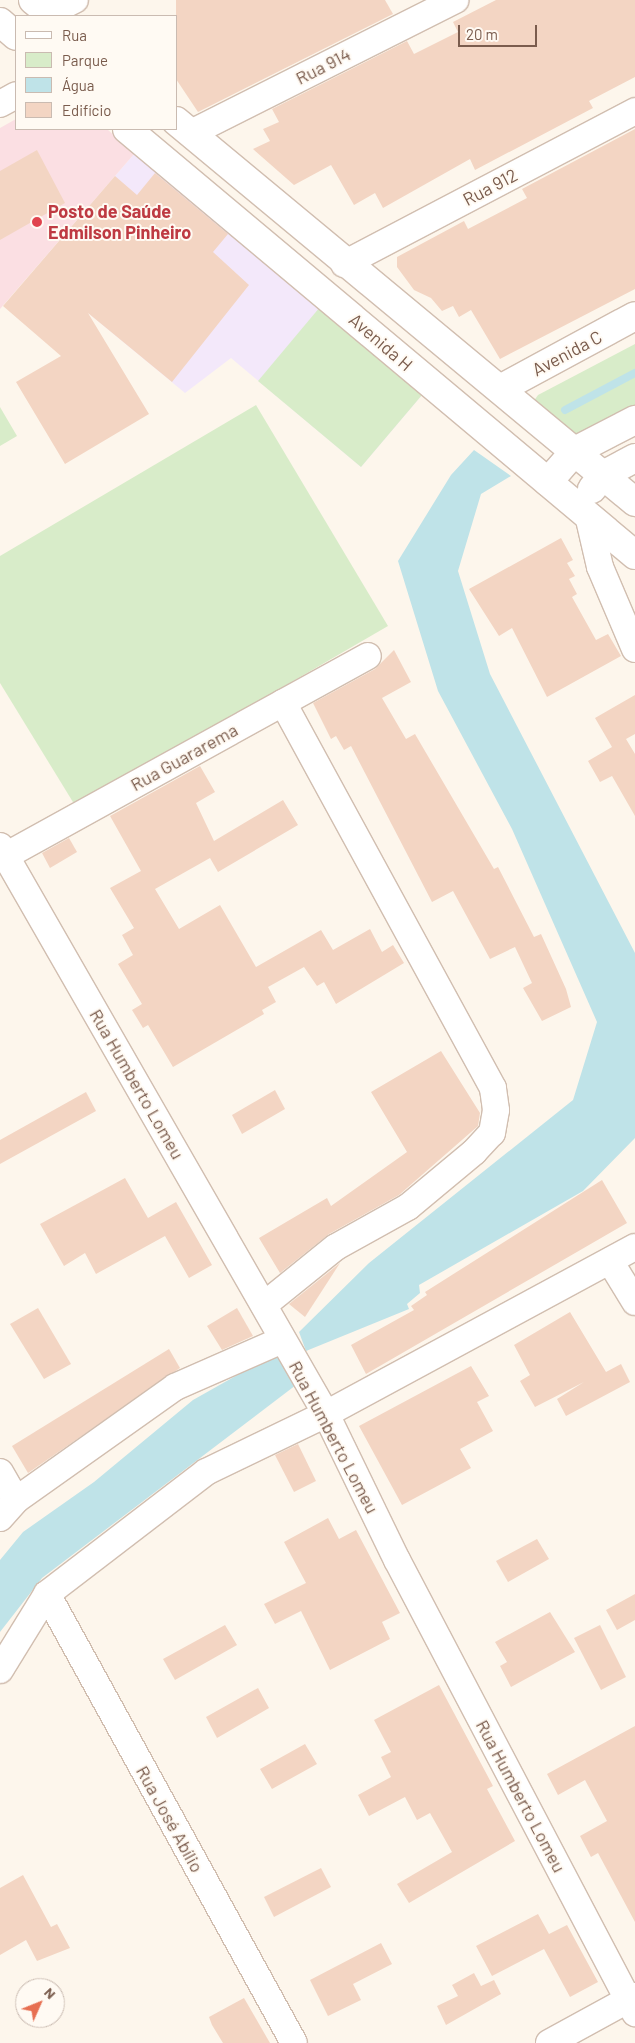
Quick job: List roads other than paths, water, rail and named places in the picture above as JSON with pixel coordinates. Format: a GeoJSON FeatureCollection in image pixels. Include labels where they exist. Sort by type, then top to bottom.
{"type":"FeatureCollection","features":[{"type":"Feature","properties":{"kind":"street"},"geometry":{"type":"LineString","coordinates":[[45,10],[75,0]]}},
{"type":"Feature","properties":{"kind":"street","name":"Rua 914"},"geometry":{"type":"LineString","coordinates":[[184,127],[455,0]]}},
{"type":"Feature","properties":{"kind":"street"},"geometry":{"type":"LineString","coordinates":[[0,22],[15,35]]}},
{"type":"Feature","properties":{"kind":"street"},"geometry":{"type":"LineString","coordinates":[[0,104],[15,96]]}},
{"type":"Feature","properties":{"kind":"street","name":"Rua 912"},"geometry":{"type":"LineString","coordinates":[[344,264],[635,111]]}},
{"type":"Feature","properties":{"kind":"street","name":"Avenida H"},"geometry":{"type":"LineString","coordinates":[[184,127],[344,264],[500,389],[635,502]]}},
{"type":"Feature","properties":{"kind":"street","name":"Avenida H"},"geometry":{"type":"LineString","coordinates":[[128,130],[635,555]]}},
{"type":"Feature","properties":{"kind":"street","name":"Avenida C"},"geometry":{"type":"LineString","coordinates":[[500,389],[635,316]]}},
{"type":"Feature","properties":{"kind":"street"},"geometry":{"type":"LineString","coordinates":[[548,482],[575,451],[635,420]]}},
{"type":"Feature","properties":{"kind":"street"},"geometry":{"type":"LineString","coordinates":[[635,458],[603,475],[583,511],[600,567],[635,649]]}},
{"type":"Feature","properties":{"kind":"street","name":"Rua Guararema"},"geometry":{"type":"LineString","coordinates":[[2,853],[368,656]]}},
{"type":"Feature","properties":{"kind":"street"},"geometry":{"type":"LineString","coordinates":[[264,1305],[336,1247],[408,1207],[466,1158],[492,1133],[496,1110],[493,1088],[283,703]]}},
{"type":"Feature","properties":{"kind":"street","name":"Rua Humberto Lomeu"},"geometry":{"type":"LineString","coordinates":[[2,853],[326,1414],[633,2003]]}},
{"type":"Feature","properties":{"kind":"street"},"geometry":{"type":"LineString","coordinates":[[0,1670],[47,1594],[206,1472],[326,1414],[635,1247]]}},
{"type":"Feature","properties":{"kind":"street"},"geometry":{"type":"LineString","coordinates":[[610,1261],[635,1302]]}},
{"type":"Feature","properties":{"kind":"street"},"geometry":{"type":"LineString","coordinates":[[0,1472],[8,1509],[175,1387],[282,1340]]}},
{"type":"Feature","properties":{"kind":"street","name":"Rua José Abílio"},"geometry":{"type":"LineString","coordinates":[[47,1594],[294,2043]]}},
{"type":"Feature","properties":{"kind":"street"},"geometry":{"type":"LineString","coordinates":[[549,2043],[633,2003]]}},
{"type":"Feature","properties":{"kind":"water"},"geometry":{"type":"Polygon","coordinates":[[[474,450],[511,476],[481,494],[458,571],[490,674],[635,953],[635,1138],[583,1191],[419,1285],[420,1293],[407,1304],[409,1309],[306,1351],[299,1332],[369,1263],[573,1100],[597,1022],[512,829],[438,691],[398,561],[451,475],[474,450]]]}},
{"type":"Feature","properties":{"kind":"water"},"geometry":{"type":"Polygon","coordinates":[[[278,1352],[296,1385],[42,1578],[0,1632],[0,1560],[23,1532],[94,1482],[193,1400],[278,1352]]]}},
{"type":"Feature","properties":{"kind":"waterway"},"geometry":{"type":"LineString","coordinates":[[565,410],[635,373]]}},
{"type":"Feature","properties":{"kind":"place","name":"Posto de Saúde Edmilson Pinheiro"},"geometry":{"type":"Point","coordinates":[37,222]}}]}
